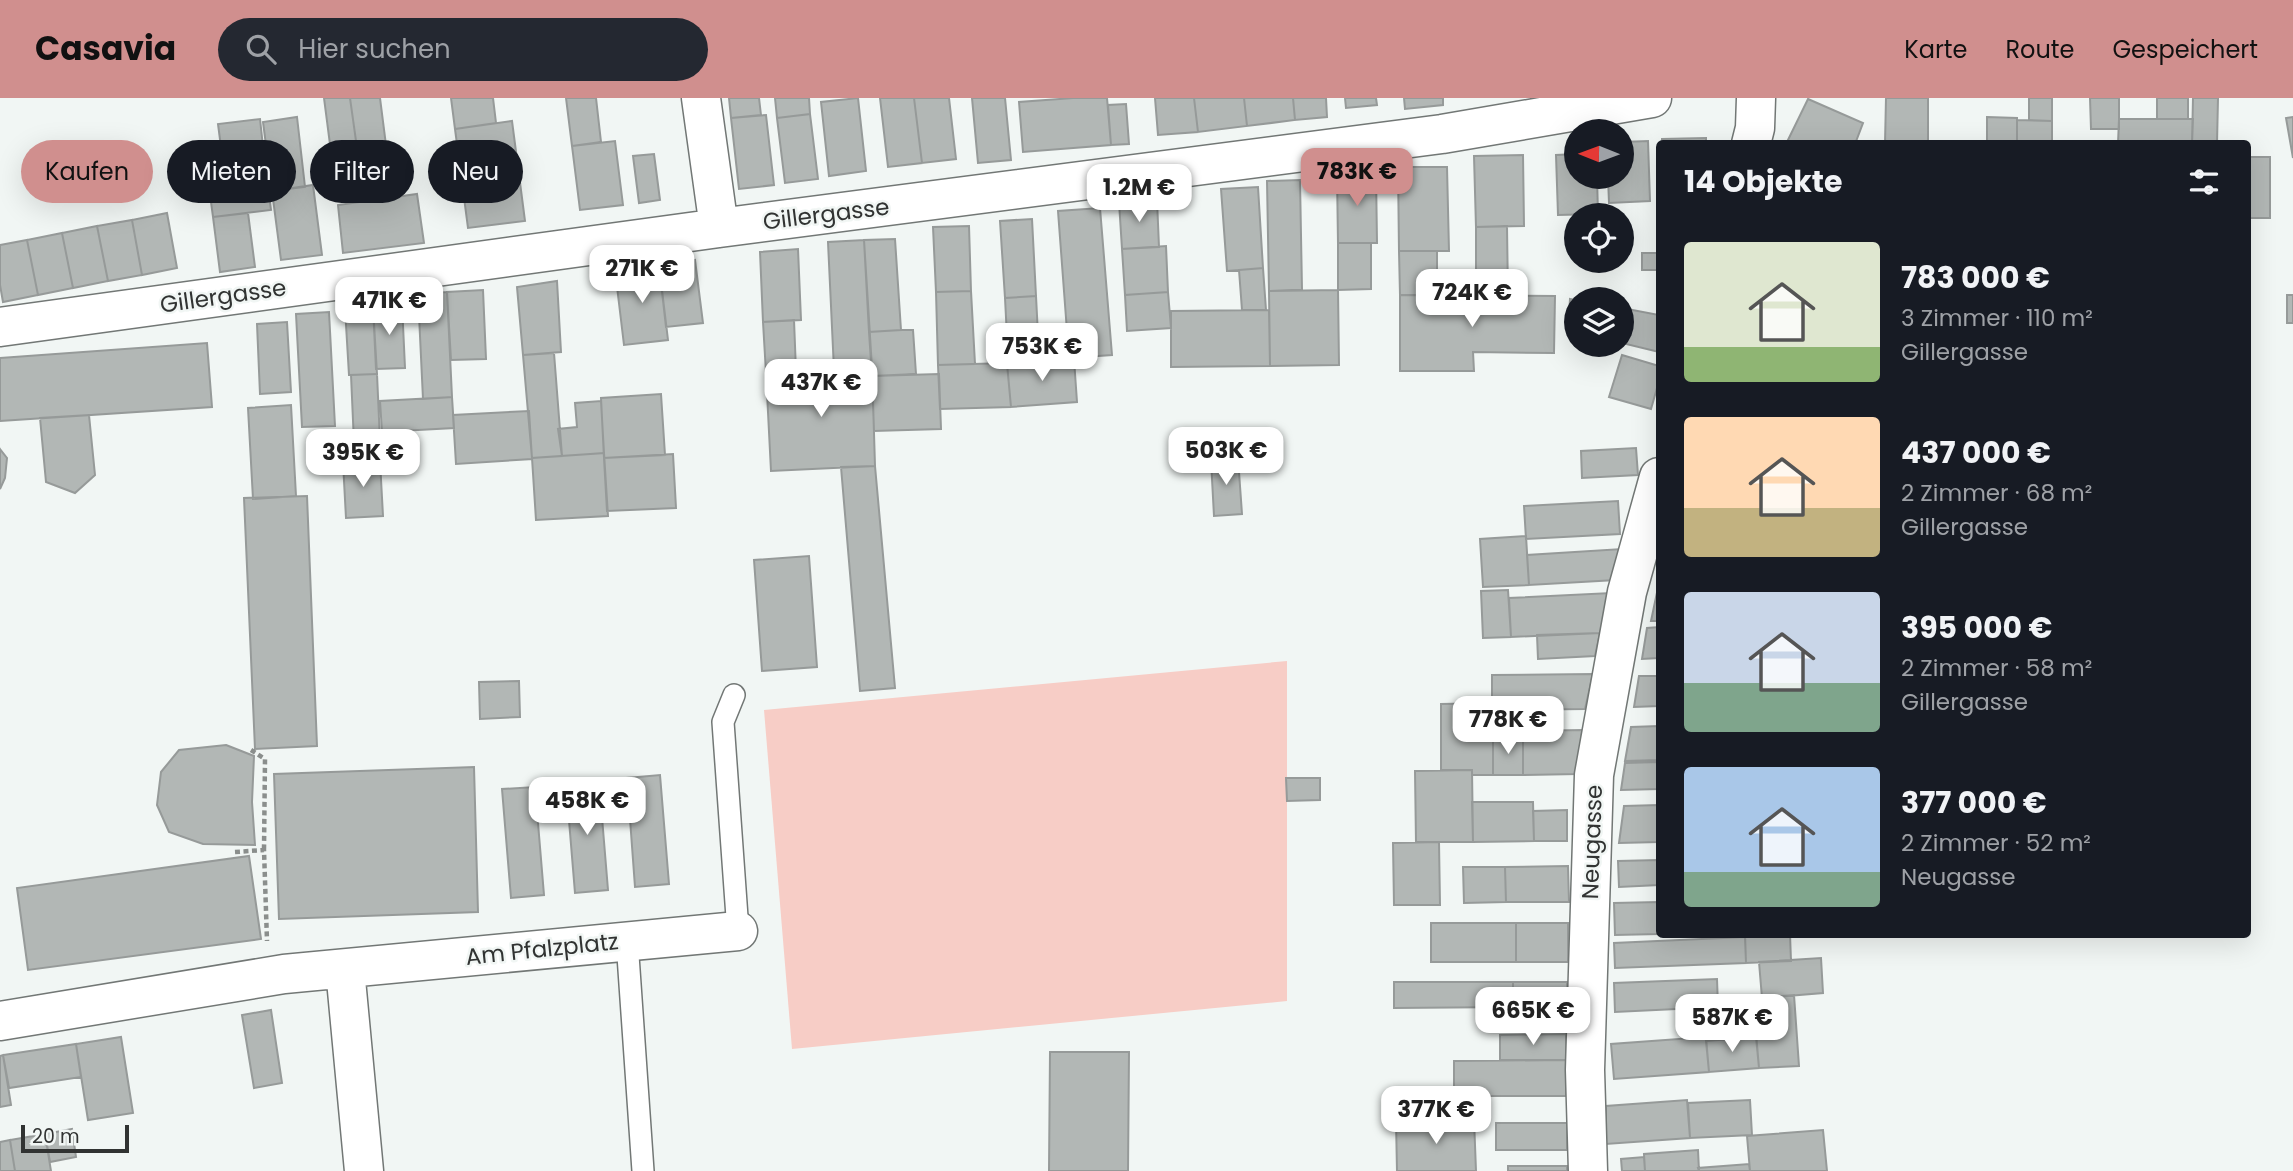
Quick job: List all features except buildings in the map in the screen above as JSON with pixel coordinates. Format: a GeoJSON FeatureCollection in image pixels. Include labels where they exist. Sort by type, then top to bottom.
{"type":"FeatureCollection","features":[{"type":"Feature","properties":{"kind":"street"},"geometry":{"type":"LineString","coordinates":[[701,98],[719,228]]}},
{"type":"Feature","properties":{"kind":"street","name":"Gillergasse"},"geometry":{"type":"LineString","coordinates":[[0,327],[719,228],[1442,134],[1652,98]]}},
{"type":"Feature","properties":{"kind":"street"},"geometry":{"type":"LineString","coordinates":[[1752,140],[1756,98]]}},
{"type":"Feature","properties":{"kind":"street","name":"Neugasse"},"geometry":{"type":"LineString","coordinates":[[1588,1171],[1585,1070],[1594,775],[1627,592],[1656,488]]}},
{"type":"Feature","properties":{"kind":"street","name":"Am Pfalzplatz"},"geometry":{"type":"LineString","coordinates":[[0,1021],[269,977],[738,930]]}},
{"type":"Feature","properties":{"kind":"street"},"geometry":{"type":"LineString","coordinates":[[345,969],[364,1171]]}},
{"type":"Feature","properties":{"kind":"lane"},"geometry":{"type":"LineString","coordinates":[[734,695],[723,722],[738,930]]}},
{"type":"Feature","properties":{"kind":"lane"},"geometry":{"type":"LineString","coordinates":[[627,941],[643,1171]]}},
{"type":"Feature","properties":{"kind":"path"},"geometry":{"type":"LineString","coordinates":[[251,750],[265,759],[264,850],[269,977]]}},
{"type":"Feature","properties":{"kind":"path"},"geometry":{"type":"LineString","coordinates":[[235,852],[264,850]]}},
{"type":"Feature","properties":{"kind":"shaded area"},"geometry":{"type":"Polygon","coordinates":[[[1287,661],[1287,1001],[792,1049],[764,710],[1287,661]]]}}]}
